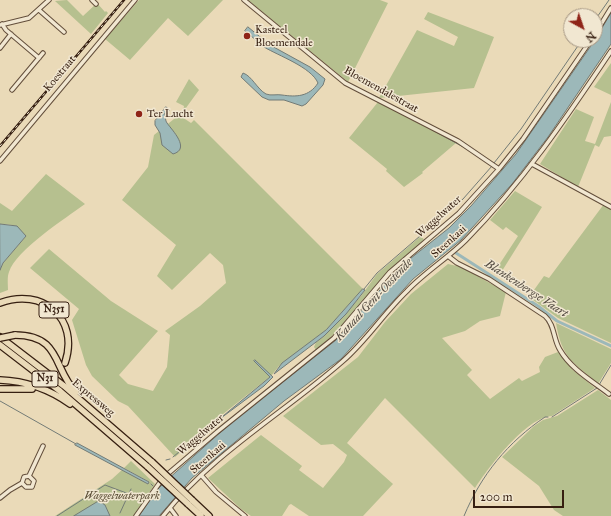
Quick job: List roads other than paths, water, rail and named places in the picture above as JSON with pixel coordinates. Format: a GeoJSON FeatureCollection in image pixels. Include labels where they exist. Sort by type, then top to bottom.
{"type":"FeatureCollection","features":[{"type":"Feature","properties":{"kind":"highway","name":"N351"},"geometry":{"type":"LineString","coordinates":[[0,303],[16,298],[33,299],[48,305],[54,310],[64,322],[68,336],[68,351],[65,363]]}},
{"type":"Feature","properties":{"kind":"highway"},"geometry":{"type":"LineString","coordinates":[[0,337],[15,335],[36,339],[48,347],[56,356],[69,385],[87,406]]}},
{"type":"Feature","properties":{"kind":"highway","name":"Expressweg"},"geometry":{"type":"LineString","coordinates":[[0,337],[87,406],[150,464]]}},
{"type":"Feature","properties":{"kind":"highway","name":"Expressweg"},"geometry":{"type":"LineString","coordinates":[[0,345],[150,464]]}},
{"type":"Feature","properties":{"kind":"highway"},"geometry":{"type":"LineString","coordinates":[[0,380],[24,383],[46,390],[63,399],[82,413],[89,415]]}},
{"type":"Feature","properties":{"kind":"highway"},"geometry":{"type":"LineString","coordinates":[[0,389],[32,390]]}},
{"type":"Feature","properties":{"kind":"highway","name":"N31"},"geometry":{"type":"LineString","coordinates":[[150,464],[190,502],[209,516]]}},
{"type":"Feature","properties":{"kind":"highway","name":"N31"},"geometry":{"type":"LineString","coordinates":[[190,502],[201,516]]}},
{"type":"Feature","properties":{"kind":"street"},"geometry":{"type":"LineString","coordinates":[[1,24],[24,20],[39,10],[49,0]]}},
{"type":"Feature","properties":{"kind":"street"},"geometry":{"type":"LineString","coordinates":[[92,0],[96,4]]}},
{"type":"Feature","properties":{"kind":"street","name":"Koestraat"},"geometry":{"type":"LineString","coordinates":[[0,160],[134,0]]}},
{"type":"Feature","properties":{"kind":"street","name":"Bloemendalestraat"},"geometry":{"type":"LineString","coordinates":[[244,0],[345,83],[458,142],[499,168]]}},
{"type":"Feature","properties":{"kind":"street"},"geometry":{"type":"LineString","coordinates":[[603,21],[611,8]]}},
{"type":"Feature","properties":{"kind":"street"},"geometry":{"type":"LineString","coordinates":[[39,10],[64,32]]}},
{"type":"Feature","properties":{"kind":"street"},"geometry":{"type":"LineString","coordinates":[[1,24],[39,58]]}},
{"type":"Feature","properties":{"kind":"street"},"geometry":{"type":"LineString","coordinates":[[0,48],[11,34]]}},
{"type":"Feature","properties":{"kind":"street","name":"Waggelwater"},"geometry":{"type":"LineString","coordinates":[[136,516],[157,485],[170,472],[334,338],[390,272],[459,213],[499,168],[527,132],[585,48]]}},
{"type":"Feature","properties":{"kind":"street","name":"Steenkaai"},"geometry":{"type":"LineString","coordinates":[[163,516],[201,475],[259,426],[342,362],[360,345],[410,287],[466,241],[532,164],[578,101],[611,51]]}},
{"type":"Feature","properties":{"kind":"street"},"geometry":{"type":"LineString","coordinates":[[12,90],[43,53]]}},
{"type":"Feature","properties":{"kind":"street"},"geometry":{"type":"LineString","coordinates":[[532,164],[611,206]]}},
{"type":"Feature","properties":{"kind":"street"},"geometry":{"type":"LineString","coordinates":[[448,256],[457,263],[489,279],[545,316],[551,324],[558,347],[566,358],[609,394]]}},
{"type":"Feature","properties":{"kind":"street"},"geometry":{"type":"LineString","coordinates":[[0,498],[22,483],[24,477],[29,476],[43,446]]}},
{"type":"Feature","properties":{"kind":"street"},"geometry":{"type":"LineString","coordinates":[[201,475],[216,492],[246,516]]}},
{"type":"Feature","properties":{"kind":"street"},"geometry":{"type":"LineString","coordinates":[[22,483],[26,488],[32,487],[34,481],[29,476]]}},
{"type":"Feature","properties":{"kind":"street"},"geometry":{"type":"LineString","coordinates":[[170,508],[176,516]]}},
{"type":"Feature","properties":{"kind":"water","name":"Kanaal Gent-Oostende"},"geometry":{"type":"Polygon","coordinates":[[[611,13],[611,44],[548,137],[512,184],[461,240],[413,279],[341,359],[284,401],[192,478],[159,516],[139,516],[155,492],[167,480],[231,423],[336,340],[401,266],[449,228],[471,206],[516,154],[589,48],[603,48],[603,26],[611,13]]]}},
{"type":"Feature","properties":{"kind":"water"},"geometry":{"type":"Polygon","coordinates":[[[248,27],[270,45],[310,67],[325,79],[323,85],[306,104],[302,106],[284,100],[269,100],[262,97],[241,77],[243,73],[263,92],[270,95],[302,95],[311,91],[318,83],[309,72],[302,67],[261,45],[245,31],[248,27]]]}},
{"type":"Feature","properties":{"kind":"water"},"geometry":{"type":"Polygon","coordinates":[[[166,107],[170,110],[164,114],[166,122],[179,139],[180,144],[178,152],[173,154],[162,145],[160,133],[155,125],[155,121],[166,107]]]}},
{"type":"Feature","properties":{"kind":"water"},"geometry":{"type":"Polygon","coordinates":[[[0,224],[17,226],[26,236],[3,263],[0,270],[0,224]]]}},
{"type":"Feature","properties":{"kind":"water"},"geometry":{"type":"Polygon","coordinates":[[[363,289],[365,290],[346,314],[324,336],[274,374],[282,363],[326,330],[363,289]]]}},
{"type":"Feature","properties":{"kind":"water"},"geometry":{"type":"Polygon","coordinates":[[[255,360],[273,377],[264,386],[217,421],[270,377],[254,361],[255,360]]]}},
{"type":"Feature","properties":{"kind":"water"},"geometry":{"type":"Polygon","coordinates":[[[77,443],[149,482],[148,484],[75,445],[77,443]]]}},
{"type":"Feature","properties":{"kind":"water"},"geometry":{"type":"Polygon","coordinates":[[[99,501],[105,505],[110,516],[74,516],[99,501]]]}},
{"type":"Feature","properties":{"kind":"waterway"},"geometry":{"type":"LineString","coordinates":[[603,9],[609,0]]}},
{"type":"Feature","properties":{"kind":"waterway"},"geometry":{"type":"LineString","coordinates":[[494,163],[521,129],[577,48]]}},
{"type":"Feature","properties":{"kind":"waterway"},"geometry":{"type":"LineString","coordinates":[[371,94],[379,98]]}},
{"type":"Feature","properties":{"kind":"waterway"},"geometry":{"type":"LineString","coordinates":[[423,125],[467,149]]}},
{"type":"Feature","properties":{"kind":"waterway","name":"Kanaal Gent-Oostende"},"geometry":{"type":"LineString","coordinates":[[364,289],[377,273],[463,199],[492,166]]}},
{"type":"Feature","properties":{"kind":"waterway","name":"Blankenbergse Vaart"},"geometry":{"type":"LineString","coordinates":[[456,253],[538,306],[557,321],[611,346]]}},
{"type":"Feature","properties":{"kind":"waterway"},"geometry":{"type":"LineString","coordinates":[[599,385],[611,365]]}},
{"type":"Feature","properties":{"kind":"waterway"},"geometry":{"type":"LineString","coordinates":[[552,417],[597,388]]}},
{"type":"Feature","properties":{"kind":"waterway"},"geometry":{"type":"LineString","coordinates":[[0,401],[76,444]]}},
{"type":"Feature","properties":{"kind":"waterway"},"geometry":{"type":"LineString","coordinates":[[464,516],[487,473],[497,460],[519,437],[545,417],[548,417]]}},
{"type":"Feature","properties":{"kind":"waterway"},"geometry":{"type":"LineString","coordinates":[[173,457],[216,421]]}},
{"type":"Feature","properties":{"kind":"waterway"},"geometry":{"type":"LineString","coordinates":[[166,460],[170,459]]}},
{"type":"Feature","properties":{"kind":"waterway"},"geometry":{"type":"LineString","coordinates":[[57,516],[105,485],[129,494]]}},
{"type":"Feature","properties":{"kind":"waterway"},"geometry":{"type":"LineString","coordinates":[[120,513],[131,489]]}},
{"type":"Feature","properties":{"kind":"tunnel"},"geometry":{"type":"LineString","coordinates":[[36,388],[55,377],[65,363]]}},
{"type":"Feature","properties":{"kind":"railway"},"geometry":{"type":"LineString","coordinates":[[0,146],[124,0]]}},
{"type":"Feature","properties":{"kind":"place","name":"Kasteel Bloemendale"},"geometry":{"type":"Point","coordinates":[247,36]}},
{"type":"Feature","properties":{"kind":"place","name":"Ter Lucht"},"geometry":{"type":"Point","coordinates":[139,114]}},
{"type":"Feature","properties":{"kind":"park label","name":"Waggelwaterpark"},"geometry":{"type":"Point","coordinates":[122,496]}}]}
